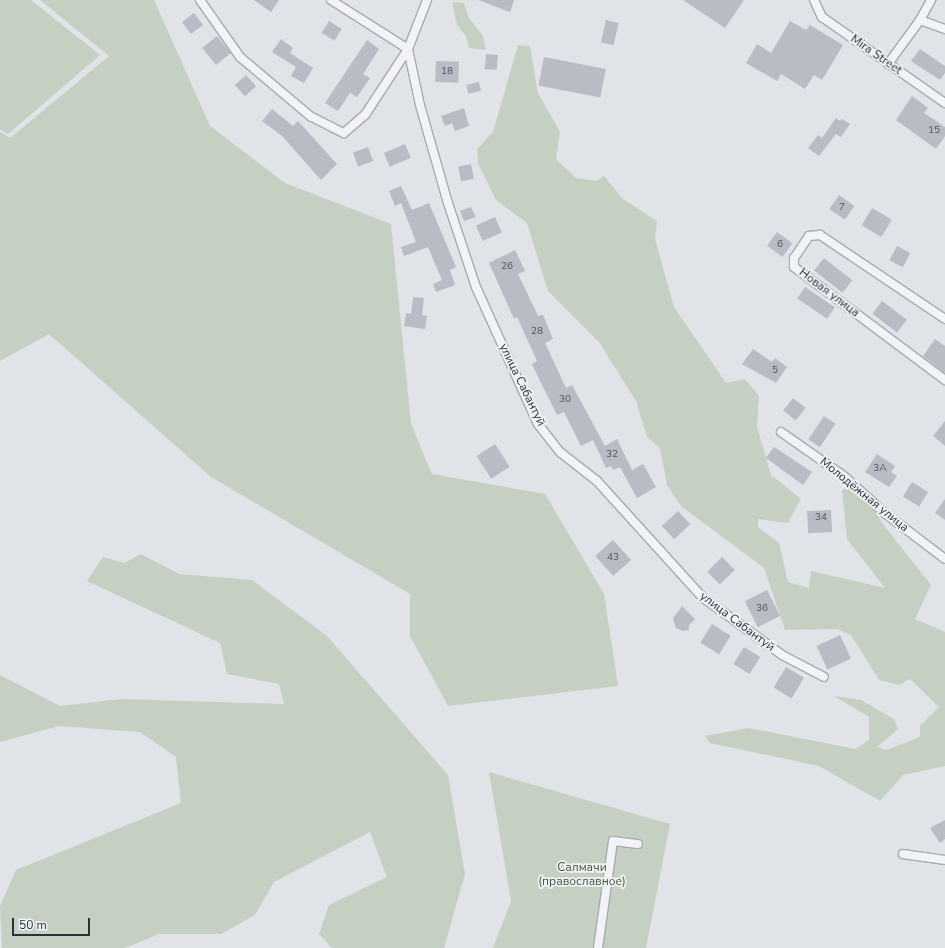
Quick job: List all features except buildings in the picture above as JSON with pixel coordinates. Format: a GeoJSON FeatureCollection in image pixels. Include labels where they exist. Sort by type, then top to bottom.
{"type":"FeatureCollection","features":[{"type":"Feature","properties":{"kind":"street"},"geometry":{"type":"LineString","coordinates":[[200,0],[240,56],[310,116],[344,133],[365,115],[408,49],[427,0]]}},
{"type":"Feature","properties":{"kind":"street"},"geometry":{"type":"LineString","coordinates":[[331,0],[408,49]]}},
{"type":"Feature","properties":{"kind":"street","name":"Mira Street"},"geometry":{"type":"LineString","coordinates":[[814,0],[822,17],[945,103]]}},
{"type":"Feature","properties":{"kind":"street"},"geometry":{"type":"LineString","coordinates":[[888,64],[920,20],[931,0]]}},
{"type":"Feature","properties":{"kind":"street"},"geometry":{"type":"LineString","coordinates":[[920,20],[945,29]]}},
{"type":"Feature","properties":{"kind":"street","name":"улица Сабантуй"},"geometry":{"type":"LineString","coordinates":[[408,49],[420,105],[448,203],[476,287],[538,424],[560,452],[596,481],[702,597],[782,655],[824,677]]}},
{"type":"Feature","properties":{"kind":"street","name":"Новая улица"},"geometry":{"type":"LineString","coordinates":[[945,319],[820,235],[809,236],[794,258],[794,267],[945,380]]}},
{"type":"Feature","properties":{"kind":"street","name":"Молодёжная улица"},"geometry":{"type":"LineString","coordinates":[[781,432],[846,477],[886,514],[945,559]]}},
{"type":"Feature","properties":{"kind":"street"},"geometry":{"type":"LineString","coordinates":[[598,948],[613,841],[638,844]]}},
{"type":"Feature","properties":{"kind":"street"},"geometry":{"type":"LineString","coordinates":[[903,854],[945,860]]}},
{"type":"Feature","properties":{"kind":"green space"},"geometry":{"type":"Polygon","coordinates":[[[0,0],[31,0],[100,55],[8,134],[0,129],[0,0]]]}},
{"type":"Feature","properties":{"kind":"green space"},"geometry":{"type":"Polygon","coordinates":[[[40,0],[154,0],[210,126],[285,183],[391,224],[411,424],[432,474],[545,494],[604,594],[618,686],[448,706],[410,636],[410,594],[211,477],[49,334],[0,361],[0,132],[10,138],[109,56],[40,0]]]}},
{"type":"Feature","properties":{"kind":"green space"},"geometry":{"type":"Polygon","coordinates":[[[452,2],[464,3],[469,18],[483,36],[486,50],[469,48],[466,36],[457,25],[452,2]]]}},
{"type":"Feature","properties":{"kind":"green space"},"geometry":{"type":"Polygon","coordinates":[[[518,45],[530,46],[538,93],[560,132],[556,159],[576,178],[596,181],[604,176],[623,199],[657,221],[655,239],[674,307],[726,383],[745,379],[759,396],[757,426],[771,475],[801,499],[788,523],[758,519],[758,527],[779,543],[788,582],[809,588],[811,571],[885,588],[847,539],[842,490],[855,484],[865,490],[882,523],[931,585],[915,619],[945,632],[945,766],[903,775],[880,801],[819,766],[710,743],[705,736],[749,728],[855,749],[869,740],[869,717],[834,696],[861,700],[894,719],[898,729],[877,747],[886,750],[920,737],[920,726],[939,707],[910,679],[899,685],[879,680],[851,635],[837,629],[785,630],[764,568],[681,506],[667,485],[660,448],[647,437],[636,401],[599,342],[548,291],[527,223],[496,200],[478,163],[477,149],[493,132],[518,45]]]}},
{"type":"Feature","properties":{"kind":"green space"},"geometry":{"type":"Polygon","coordinates":[[[141,554],[179,574],[252,580],[327,636],[448,775],[465,874],[444,948],[332,948],[319,934],[329,905],[387,877],[370,832],[274,882],[255,915],[221,934],[159,934],[125,948],[2,948],[0,906],[16,870],[181,803],[176,757],[140,732],[59,726],[0,742],[0,675],[60,706],[121,699],[284,704],[279,684],[227,674],[220,643],[87,581],[103,557],[124,563],[141,554]]]}},
{"type":"Feature","properties":{"kind":"green space","name":"Салмачи (православное)"},"geometry":{"type":"Polygon","coordinates":[[[489,772],[670,824],[646,948],[493,948],[511,901],[489,772]]]}}]}
